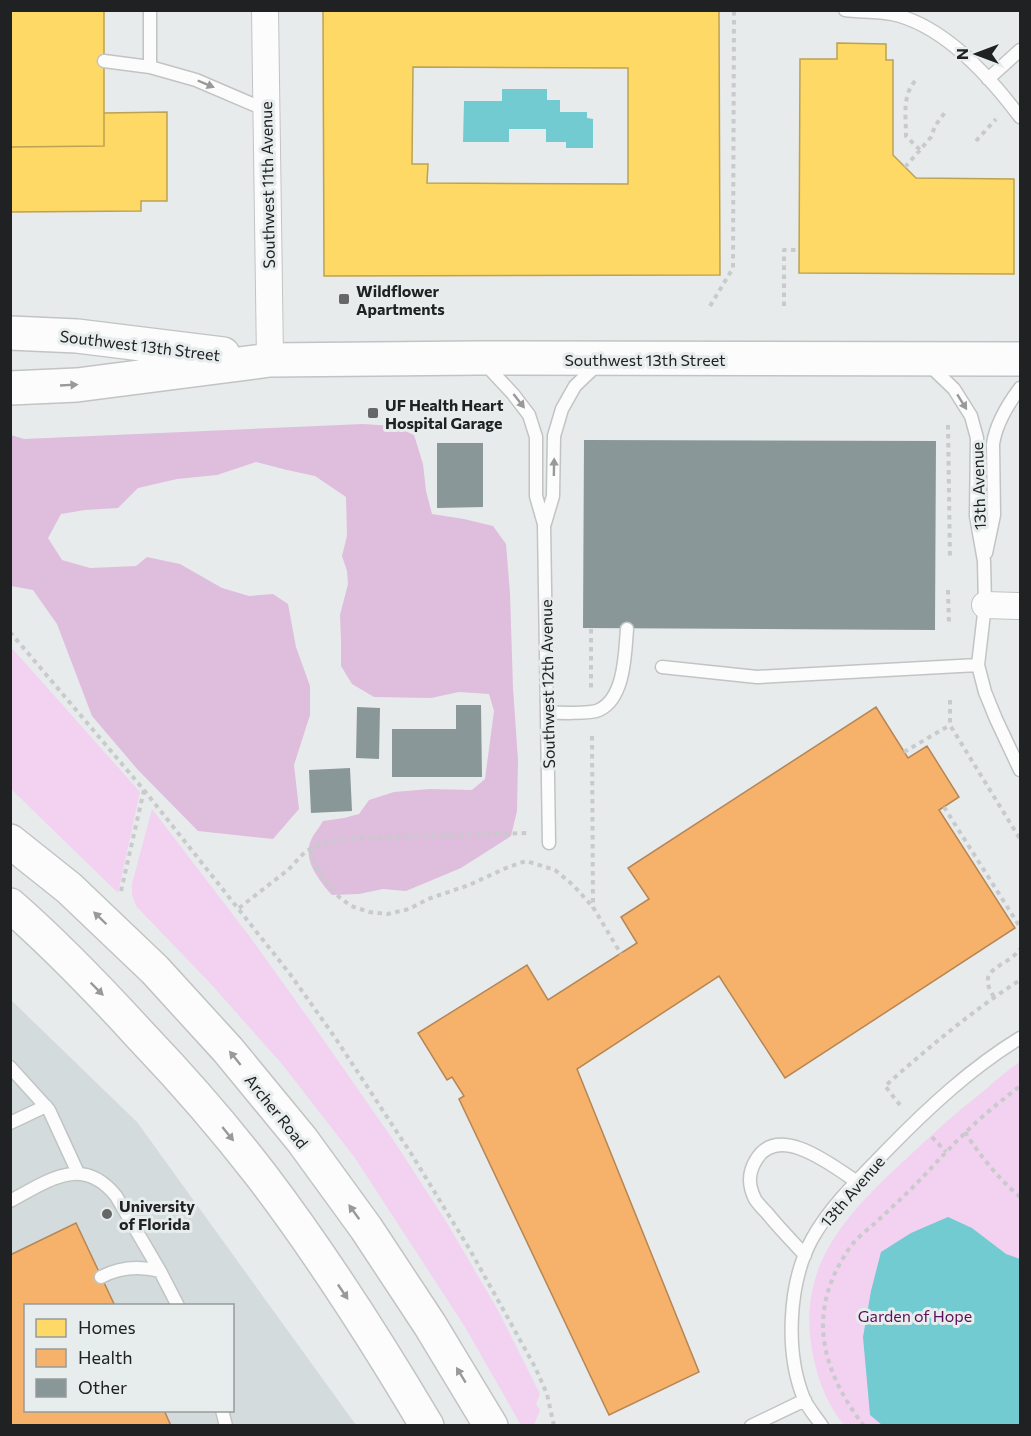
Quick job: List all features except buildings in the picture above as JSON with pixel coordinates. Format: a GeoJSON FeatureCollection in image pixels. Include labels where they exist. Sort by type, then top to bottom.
{"type":"FeatureCollection","features":[{"type":"Feature","properties":{"kind":"main road","name":"Southwest 13th Street"},"geometry":{"type":"LineString","coordinates":[[10,333],[77,336],[270,360]]}},
{"type":"Feature","properties":{"kind":"main road","name":"Southwest 13th Street"},"geometry":{"type":"LineString","coordinates":[[10,388],[77,385],[270,360],[1020,359]]}},
{"type":"Feature","properties":{"kind":"main road","name":"Archer Road"},"geometry":{"type":"LineString","coordinates":[[10,841],[69,888],[155,970],[228,1050],[302,1140],[366,1228],[430,1324],[491,1425]]}},
{"type":"Feature","properties":{"kind":"main road"},"geometry":{"type":"LineString","coordinates":[[10,905],[41,933],[148,1042],[188,1086],[261,1175],[325,1264],[427,1425]]}},
{"type":"Feature","properties":{"kind":"street","name":"Southwest 11th Avenue"},"geometry":{"type":"LineString","coordinates":[[265,10],[270,360]]}},
{"type":"Feature","properties":{"kind":"street"},"geometry":{"type":"LineString","coordinates":[[985,605],[1020,606]]}},
{"type":"Feature","properties":{"kind":"lane"},"geometry":{"type":"LineString","coordinates":[[150,10],[150,67]]}},
{"type":"Feature","properties":{"kind":"lane"},"geometry":{"type":"LineString","coordinates":[[845,10],[891,14],[936,32],[959,50],[1006,97],[1020,117]]}},
{"type":"Feature","properties":{"kind":"lane"},"geometry":{"type":"LineString","coordinates":[[988,79],[1020,50]]}},
{"type":"Feature","properties":{"kind":"lane"},"geometry":{"type":"LineString","coordinates":[[104,61],[150,67],[196,80],[266,110]]}},
{"type":"Feature","properties":{"kind":"lane","name":"Southwest 12th Avenue"},"geometry":{"type":"LineString","coordinates":[[479,358],[513,394],[529,415],[536,436],[536,496],[544,524],[549,838]]}},
{"type":"Feature","properties":{"kind":"lane","name":"Southwest 12th Avenue"},"geometry":{"type":"LineString","coordinates":[[544,524],[553,496],[554,436],[562,409],[575,386],[603,359]]}},
{"type":"Feature","properties":{"kind":"lane","name":"13th Avenue"},"geometry":{"type":"LineString","coordinates":[[923,359],[954,389],[971,416],[977,438],[976,516],[984,561],[985,605],[978,665],[985,692],[1020,770]]}},
{"type":"Feature","properties":{"kind":"lane","name":"13th Avenue"},"geometry":{"type":"LineString","coordinates":[[984,561],[994,514],[993,444],[995,432],[1020,388]]}},
{"type":"Feature","properties":{"kind":"lane"},"geometry":{"type":"LineString","coordinates":[[548,712],[599,710],[614,697],[623,673],[627,629]]}},
{"type":"Feature","properties":{"kind":"lane"},"geometry":{"type":"LineString","coordinates":[[662,667],[757,676],[978,665]]}},
{"type":"Feature","properties":{"kind":"lane","name":"13th Avenue"},"geometry":{"type":"LineString","coordinates":[[822,1425],[805,1400],[795,1366],[792,1331],[795,1290],[812,1239],[826,1217],[916,1120],[944,1094],[1020,1038]]}},
{"type":"Feature","properties":{"kind":"lane"},"geometry":{"type":"LineString","coordinates":[[10,1067],[49,1110],[78,1173]]}},
{"type":"Feature","properties":{"kind":"lane"},"geometry":{"type":"LineString","coordinates":[[10,1123],[46,1106]]}},
{"type":"Feature","properties":{"kind":"lane"},"geometry":{"type":"LineString","coordinates":[[805,1255],[756,1201],[749,1182],[751,1168],[759,1153],[774,1145],[793,1145],[820,1157],[857,1182]]}},
{"type":"Feature","properties":{"kind":"lane"},"geometry":{"type":"LineString","coordinates":[[10,1201],[55,1177],[78,1173],[96,1178],[110,1188],[122,1206],[177,1304]]}},
{"type":"Feature","properties":{"kind":"lane"},"geometry":{"type":"LineString","coordinates":[[102,1277],[129,1268],[160,1270]]}},
{"type":"Feature","properties":{"kind":"lane"},"geometry":{"type":"LineString","coordinates":[[751,1425],[805,1400]]}},
{"type":"Feature","properties":{"kind":"path"},"geometry":{"type":"LineString","coordinates":[[711,306],[733,268],[734,10]]}},
{"type":"Feature","properties":{"kind":"path"},"geometry":{"type":"LineString","coordinates":[[915,81],[906,98],[906,136],[920,150]]}},
{"type":"Feature","properties":{"kind":"path"},"geometry":{"type":"LineString","coordinates":[[904,166],[931,137],[935,126],[946,111]]}},
{"type":"Feature","properties":{"kind":"path"},"geometry":{"type":"LineString","coordinates":[[976,141],[997,118]]}},
{"type":"Feature","properties":{"kind":"path"},"geometry":{"type":"LineString","coordinates":[[784,306],[784,250],[799,250]]}},
{"type":"Feature","properties":{"kind":"path"},"geometry":{"type":"LineString","coordinates":[[948,420],[950,560]]}},
{"type":"Feature","properties":{"kind":"path"},"geometry":{"type":"LineString","coordinates":[[948,590],[949,624]]}},
{"type":"Feature","properties":{"kind":"path"},"geometry":{"type":"LineString","coordinates":[[591,629],[591,695]]}},
{"type":"Feature","properties":{"kind":"path"},"geometry":{"type":"LineString","coordinates":[[10,632],[144,790],[239,908],[334,1036],[412,1155],[464,1240],[535,1367],[547,1394],[554,1425]]}},
{"type":"Feature","properties":{"kind":"path"},"geometry":{"type":"LineString","coordinates":[[950,700],[950,725],[1020,839]]}},
{"type":"Feature","properties":{"kind":"path"},"geometry":{"type":"LineString","coordinates":[[904,752],[950,725]]}},
{"type":"Feature","properties":{"kind":"path"},"geometry":{"type":"LineString","coordinates":[[592,736],[593,907]]}},
{"type":"Feature","properties":{"kind":"path"},"geometry":{"type":"LineString","coordinates":[[119,898],[144,790]]}},
{"type":"Feature","properties":{"kind":"path"},"geometry":{"type":"LineString","coordinates":[[944,807],[1020,927]]}},
{"type":"Feature","properties":{"kind":"path"},"geometry":{"type":"LineString","coordinates":[[239,908],[288,870],[306,851],[324,843],[345,839],[549,838]]}},
{"type":"Feature","properties":{"kind":"path"},"geometry":{"type":"LineString","coordinates":[[311,849],[319,872],[339,897],[351,906],[369,912],[388,914],[410,909],[428,899],[526,861],[555,870],[573,885],[593,907],[621,954]]}},
{"type":"Feature","properties":{"kind":"path"},"geometry":{"type":"LineString","coordinates":[[994,997],[988,988],[988,976],[1020,949]]}},
{"type":"Feature","properties":{"kind":"path"},"geometry":{"type":"LineString","coordinates":[[906,1110],[885,1086],[925,1051],[994,997],[1020,980]]}},
{"type":"Feature","properties":{"kind":"path"},"geometry":{"type":"LineString","coordinates":[[864,1425],[848,1403],[835,1379],[824,1345],[823,1317],[828,1292],[840,1265],[852,1244],[899,1201],[965,1132],[1020,1086]]}},
{"type":"Feature","properties":{"kind":"path"},"geometry":{"type":"LineString","coordinates":[[965,1132],[1002,1181],[1020,1197]]}},
{"type":"Feature","properties":{"kind":"path"},"geometry":{"type":"LineString","coordinates":[[933,1137],[946,1152]]}},
{"type":"Feature","properties":{"kind":"shaded area"},"geometry":{"type":"Polygon","coordinates":[[[363,424],[394,426],[414,435],[423,464],[426,491],[432,514],[493,526],[506,544],[518,760],[517,811],[511,836],[461,868],[406,891],[383,889],[359,894],[332,895],[313,869],[309,854],[312,838],[323,821],[359,814],[369,800],[394,792],[430,789],[472,790],[485,779],[494,711],[489,694],[459,692],[431,698],[374,697],[352,684],[341,666],[340,615],[348,584],[342,556],[347,536],[346,497],[315,476],[256,462],[217,475],[177,479],[138,488],[118,508],[61,514],[48,538],[62,560],[90,568],[136,566],[147,557],[180,564],[222,588],[249,596],[273,594],[288,604],[296,647],[310,686],[310,715],[294,765],[299,809],[273,839],[198,831],[138,770],[92,716],[57,624],[33,590],[11,586],[11,435],[24,439],[363,424]]]}},
{"type":"Feature","properties":{"kind":"shaded area","name":"University of Florida"},"geometry":{"type":"Polygon","coordinates":[[[10,999],[137,1122],[356,1425],[11,1425],[10,999]]]}},
{"type":"Feature","properties":{"kind":"green space"},"geometry":{"type":"Polygon","coordinates":[[[10,646],[140,792],[118,893],[11,789],[10,646]]]}},
{"type":"Feature","properties":{"kind":"green space"},"geometry":{"type":"Polygon","coordinates":[[[152,809],[250,937],[311,1022],[394,1141],[447,1223],[499,1312],[540,1394],[536,1404],[540,1410],[534,1425],[521,1425],[465,1327],[355,1158],[282,1064],[210,983],[136,906],[132,884],[152,809]]]}},
{"type":"Feature","properties":{"kind":"green space","name":"Garden of Hope"},"geometry":{"type":"Polygon","coordinates":[[[1020,1062],[1020,1425],[845,1426],[825,1395],[814,1360],[809,1324],[812,1292],[821,1264],[835,1237],[874,1190],[945,1123],[1020,1062]]]}},
{"type":"Feature","properties":{"kind":"water"},"geometry":{"type":"Polygon","coordinates":[[[502,89],[547,89],[547,100],[560,100],[560,112],[587,112],[587,118],[593,119],[593,148],[566,148],[566,142],[546,142],[546,129],[509,129],[509,142],[463,142],[464,101],[502,101],[502,89]]]}},
{"type":"Feature","properties":{"kind":"water"},"geometry":{"type":"Polygon","coordinates":[[[948,1217],[972,1228],[1006,1254],[1020,1259],[1020,1425],[882,1425],[870,1415],[863,1337],[881,1252],[911,1233],[948,1217]]]}},
{"type":"Feature","properties":{"kind":"place","name":"Wildflower Apartments"},"geometry":{"type":"Point","coordinates":[344,299]}},
{"type":"Feature","properties":{"kind":"place","name":"UF Health Heart Hospital Garage"},"geometry":{"type":"Point","coordinates":[373,413]}},
{"type":"Feature","properties":{"kind":"place","name":"University of Florida"},"geometry":{"type":"Point","coordinates":[107,1214]}}]}
